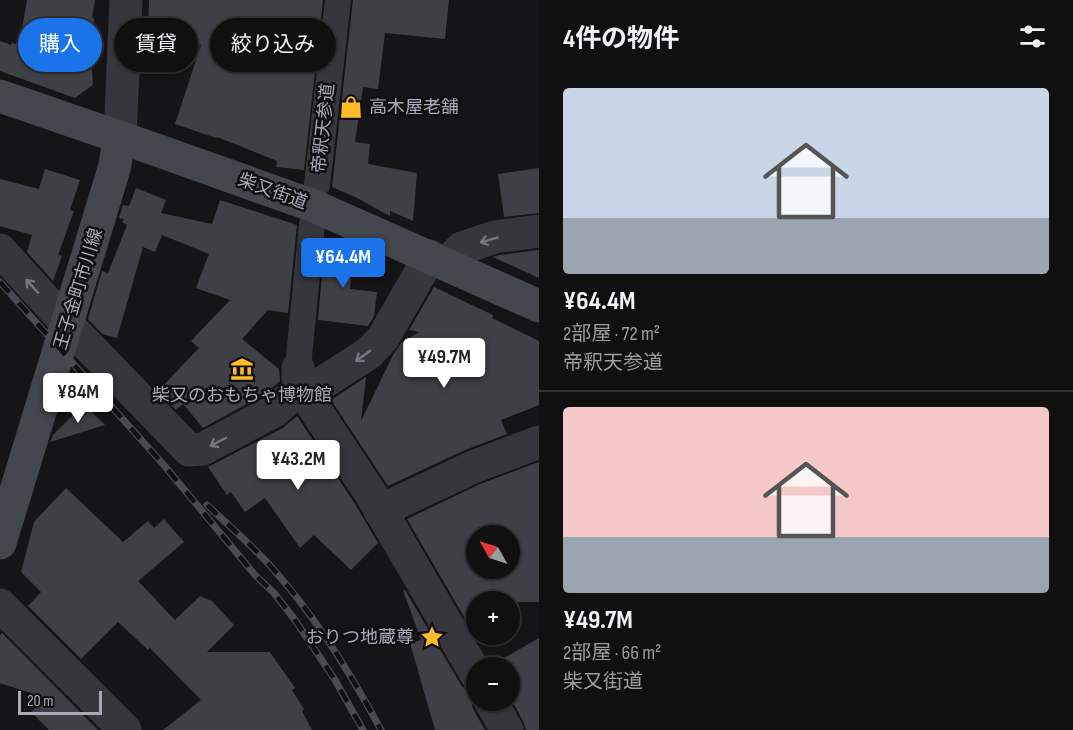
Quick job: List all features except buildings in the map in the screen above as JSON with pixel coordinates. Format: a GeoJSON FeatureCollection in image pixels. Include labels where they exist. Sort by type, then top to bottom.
{"type":"FeatureCollection","features":[{"type":"Feature","properties":{"kind":"main road","name":"柴又街道"},"geometry":{"type":"LineString","coordinates":[[0,96],[314,206],[539,306]]}},
{"type":"Feature","properties":{"kind":"main road","name":"王子金町市川線"},"geometry":{"type":"LineString","coordinates":[[0,543],[114,169],[120,137]]}},
{"type":"Feature","properties":{"kind":"street"},"geometry":{"type":"LineString","coordinates":[[120,137],[126,0]]}},
{"type":"Feature","properties":{"kind":"street","name":"帝釈天参道"},"geometry":{"type":"LineString","coordinates":[[317,185],[338,0]]}},
{"type":"Feature","properties":{"kind":"street"},"geometry":{"type":"LineString","coordinates":[[312,224],[302,383],[371,494],[466,657]]}},
{"type":"Feature","properties":{"kind":"street"},"geometry":{"type":"LineString","coordinates":[[0,250],[67,324],[189,450],[203,449],[274,411],[302,383],[369,353],[383,338],[438,260],[462,248],[495,237],[539,231]]}},
{"type":"Feature","properties":{"kind":"street"},"geometry":{"type":"LineString","coordinates":[[380,511],[473,467],[539,442]]}},
{"type":"Feature","properties":{"kind":"street"},"geometry":{"type":"LineString","coordinates":[[0,604],[125,730]]}},
{"type":"Feature","properties":{"kind":"street"},"geometry":{"type":"LineString","coordinates":[[496,711],[507,730]]}},
{"type":"Feature","properties":{"kind":"railway"},"geometry":{"type":"LineString","coordinates":[[0,282],[163,464],[255,575],[274,593],[335,680],[363,730]]}},
{"type":"Feature","properties":{"kind":"railway"},"geometry":{"type":"LineString","coordinates":[[207,505],[249,544],[289,587],[345,667],[381,730]]}},
{"type":"Feature","properties":{"kind":"place","name":"高木屋老舗"},"geometry":{"type":"Point","coordinates":[351,107]}},
{"type":"Feature","properties":{"kind":"place","name":"柴又のおもちゃ博物館"},"geometry":{"type":"Point","coordinates":[242,369]}},
{"type":"Feature","properties":{"kind":"place","name":"おりつ地蔵尊"},"geometry":{"type":"Point","coordinates":[432,637]}}]}
